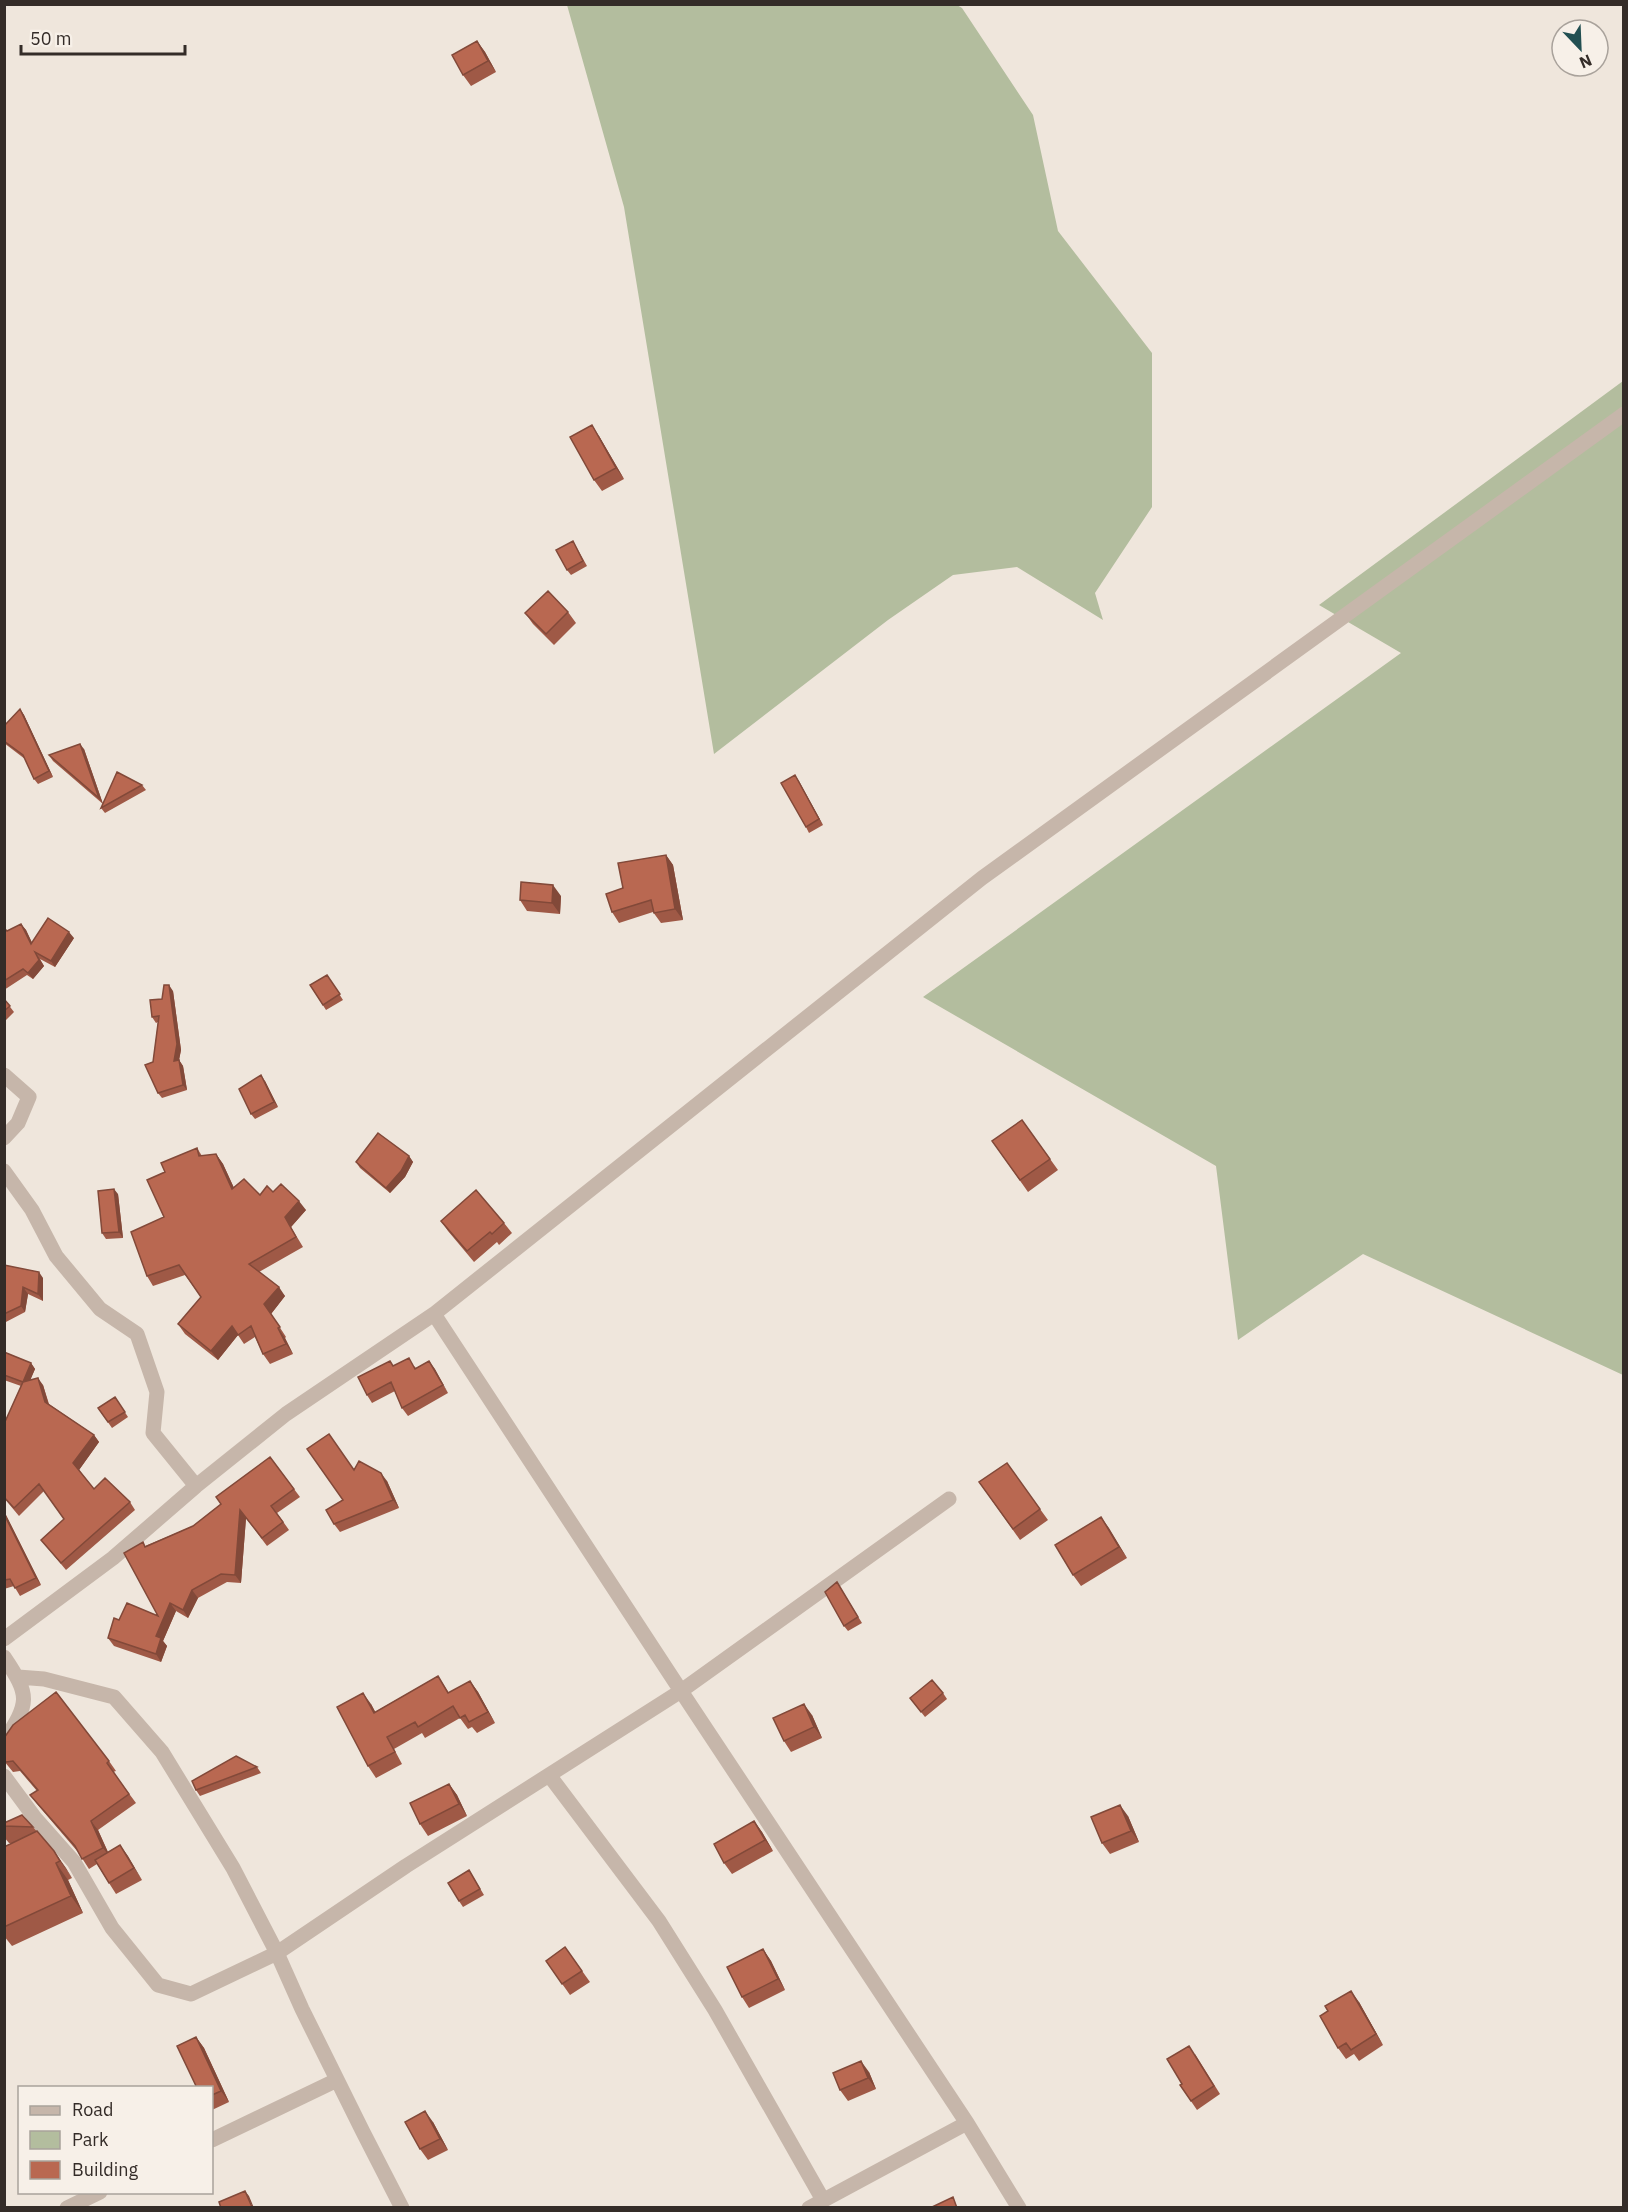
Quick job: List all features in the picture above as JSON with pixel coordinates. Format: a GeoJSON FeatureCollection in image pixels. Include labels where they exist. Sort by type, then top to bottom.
{"type":"FeatureCollection","features":[{"type":"Feature","properties":{"kind":"street"},"geometry":{"type":"LineString","coordinates":[[4,1639],[112,1558],[196,1486],[286,1414],[434,1314],[982,878],[1623,414]]}},
{"type":"Feature","properties":{"kind":"street"},"geometry":{"type":"LineString","coordinates":[[4,1075],[28,1097],[18,1123],[4,1138]]}},
{"type":"Feature","properties":{"kind":"street"},"geometry":{"type":"LineString","coordinates":[[4,1171],[32,1210],[56,1256],[100,1309],[137,1334],[157,1392],[153,1433],[196,1486]]}},
{"type":"Feature","properties":{"kind":"street"},"geometry":{"type":"LineString","coordinates":[[434,1314],[967,2122],[1019,2208]]}},
{"type":"Feature","properties":{"kind":"street"},"geometry":{"type":"LineString","coordinates":[[4,1776],[35,1818],[74,1862],[112,1928],[158,1985],[191,1994],[277,1953],[406,1866],[681,1691],[949,1499]]}},
{"type":"Feature","properties":{"kind":"street"},"geometry":{"type":"LineString","coordinates":[[4,1657],[18,1677],[25,1697],[21,1714],[4,1742]]}},
{"type":"Feature","properties":{"kind":"street"},"geometry":{"type":"LineString","coordinates":[[18,1677],[44,1679],[114,1697],[162,1752],[233,1868],[402,2208]]}},
{"type":"Feature","properties":{"kind":"street"},"geometry":{"type":"LineString","coordinates":[[549,1775],[659,1921],[715,2010],[823,2200]]}},
{"type":"Feature","properties":{"kind":"street"},"geometry":{"type":"LineString","coordinates":[[213,2140],[337,2080]]}},
{"type":"Feature","properties":{"kind":"street"},"geometry":{"type":"LineString","coordinates":[[809,2208],[967,2122]]}},
{"type":"Feature","properties":{"kind":"street"},"geometry":{"type":"LineString","coordinates":[[67,2208],[98,2194]]}},
{"type":"Feature","properties":{"kind":"green space"},"geometry":{"type":"Polygon","coordinates":[[[567,5],[957,5],[962,8],[1033,115],[1058,231],[1152,353],[1152,507],[1095,593],[1103,620],[1017,567],[953,575],[888,620],[714,754],[624,207],[567,5]]]}},
{"type":"Feature","properties":{"kind":"green space"},"geometry":{"type":"Polygon","coordinates":[[[1623,381],[1623,1375],[1363,1254],[1238,1340],[1216,1166],[923,997],[1401,653],[1319,605],[1623,381]]]}},
{"type":"Feature","properties":{"kind":"building"},"geometry":{"type":"Polygon","coordinates":[[[477,41],[488,61],[463,75],[452,55],[477,41]]]}},
{"type":"Feature","properties":{"kind":"building"},"geometry":{"type":"Polygon","coordinates":[[[592,425],[616,468],[594,480],[570,437],[592,425]]]}},
{"type":"Feature","properties":{"kind":"building"},"geometry":{"type":"Polygon","coordinates":[[[573,541],[583,561],[567,570],[556,550],[573,541]]]}},
{"type":"Feature","properties":{"kind":"building"},"geometry":{"type":"Polygon","coordinates":[[[548,591],[568,612],[546,634],[525,613],[548,591]]]}},
{"type":"Feature","properties":{"kind":"building"},"geometry":{"type":"Polygon","coordinates":[[[20,709],[49,771],[34,779],[23,755],[4,741],[4,726],[20,709]]]}},
{"type":"Feature","properties":{"kind":"building"},"geometry":{"type":"Polygon","coordinates":[[[80,744],[99,798],[49,755],[80,744]]]}},
{"type":"Feature","properties":{"kind":"building"},"geometry":{"type":"Polygon","coordinates":[[[117,772],[142,785],[101,808],[117,772]]]}},
{"type":"Feature","properties":{"kind":"building"},"geometry":{"type":"Polygon","coordinates":[[[795,775],[819,819],[806,827],[781,783],[795,775]]]}},
{"type":"Feature","properties":{"kind":"building"},"geometry":{"type":"Polygon","coordinates":[[[666,855],[675,909],[654,913],[651,900],[612,912],[606,894],[623,888],[618,863],[666,855]]]}},
{"type":"Feature","properties":{"kind":"building"},"geometry":{"type":"Polygon","coordinates":[[[521,882],[553,885],[552,903],[520,900],[521,882]]]}},
{"type":"Feature","properties":{"kind":"building"},"geometry":{"type":"Polygon","coordinates":[[[48,918],[69,932],[51,961],[35,952],[39,960],[28,973],[23,969],[4,981],[4,928],[7,931],[21,924],[31,944],[48,918]]]}},
{"type":"Feature","properties":{"kind":"building"},"geometry":{"type":"Polygon","coordinates":[[[327,975],[340,994],[323,1005],[310,985],[327,975]]]}},
{"type":"Feature","properties":{"kind":"building"},"geometry":{"type":"Polygon","coordinates":[[[164,985],[169,985],[177,1044],[174,1061],[179,1060],[183,1085],[158,1093],[145,1065],[153,1062],[159,1016],[152,1017],[150,1000],[162,999],[164,985]]]}},
{"type":"Feature","properties":{"kind":"building"},"geometry":{"type":"Polygon","coordinates":[[[4,999],[10,1006],[4,1011],[4,999]]]}},
{"type":"Feature","properties":{"kind":"building"},"geometry":{"type":"Polygon","coordinates":[[[261,1075],[274,1102],[251,1114],[239,1089],[261,1075]]]}},
{"type":"Feature","properties":{"kind":"building"},"geometry":{"type":"Polygon","coordinates":[[[1022,1120],[1050,1159],[1020,1180],[992,1141],[1022,1120]]]}},
{"type":"Feature","properties":{"kind":"building"},"geometry":{"type":"Polygon","coordinates":[[[378,1133],[409,1156],[401,1171],[386,1188],[356,1162],[378,1133]]]}},
{"type":"Feature","properties":{"kind":"building"},"geometry":{"type":"Polygon","coordinates":[[[197,1148],[199,1156],[216,1154],[232,1189],[244,1179],[260,1195],[267,1186],[273,1192],[281,1184],[299,1201],[285,1217],[296,1237],[249,1264],[279,1287],[264,1304],[280,1327],[278,1328],[286,1344],[263,1354],[251,1326],[238,1335],[232,1326],[211,1351],[178,1324],[201,1297],[179,1265],[147,1276],[131,1232],[164,1217],[147,1180],[165,1172],[161,1163],[197,1148]]]}},
{"type":"Feature","properties":{"kind":"building"},"geometry":{"type":"Polygon","coordinates":[[[114,1189],[119,1232],[102,1233],[98,1191],[114,1189]]]}},
{"type":"Feature","properties":{"kind":"building"},"geometry":{"type":"Polygon","coordinates":[[[476,1190],[504,1223],[467,1251],[441,1221],[476,1190]]]}},
{"type":"Feature","properties":{"kind":"building"},"geometry":{"type":"Polygon","coordinates":[[[4,1265],[39,1272],[38,1294],[23,1287],[21,1306],[4,1314],[4,1265]]]}},
{"type":"Feature","properties":{"kind":"building"},"geometry":{"type":"Polygon","coordinates":[[[4,1352],[31,1363],[23,1382],[4,1375],[4,1352]]]}},
{"type":"Feature","properties":{"kind":"building"},"geometry":{"type":"Polygon","coordinates":[[[409,1358],[415,1369],[429,1361],[443,1385],[402,1408],[391,1382],[367,1395],[358,1377],[390,1361],[393,1366],[409,1358]]]}},
{"type":"Feature","properties":{"kind":"building"},"geometry":{"type":"Polygon","coordinates":[[[38,1378],[45,1402],[94,1435],[73,1463],[94,1489],[105,1478],[130,1502],[61,1563],[41,1540],[64,1519],[39,1484],[14,1508],[4,1497],[4,1424],[23,1382],[38,1378]]]}},
{"type":"Feature","properties":{"kind":"building"},"geometry":{"type":"Polygon","coordinates":[[[115,1397],[125,1412],[108,1422],[98,1408],[115,1397]]]}},
{"type":"Feature","properties":{"kind":"building"},"geometry":{"type":"Polygon","coordinates":[[[329,1434],[354,1470],[359,1461],[381,1473],[393,1500],[334,1524],[326,1510],[343,1500],[307,1449],[329,1434]]]}},
{"type":"Feature","properties":{"kind":"building"},"geometry":{"type":"Polygon","coordinates":[[[270,1457],[294,1489],[271,1506],[283,1522],[262,1538],[240,1510],[235,1575],[221,1574],[192,1590],[183,1610],[170,1603],[156,1636],[161,1638],[156,1654],[108,1638],[114,1618],[119,1620],[127,1603],[158,1616],[124,1553],[143,1542],[145,1547],[193,1526],[221,1504],[216,1497],[270,1457]]]}},
{"type":"Feature","properties":{"kind":"building"},"geometry":{"type":"Polygon","coordinates":[[[1007,1463],[1040,1509],[1013,1529],[979,1482],[1007,1463]]]}},
{"type":"Feature","properties":{"kind":"building"},"geometry":{"type":"Polygon","coordinates":[[[4,1514],[36,1578],[15,1588],[10,1579],[4,1580],[4,1514]]]}},
{"type":"Feature","properties":{"kind":"building"},"geometry":{"type":"Polygon","coordinates":[[[1101,1517],[1119,1547],[1073,1575],[1055,1545],[1101,1517]]]}},
{"type":"Feature","properties":{"kind":"building"},"geometry":{"type":"Polygon","coordinates":[[[837,1582],[858,1617],[844,1626],[825,1592],[837,1582]]]}},
{"type":"Feature","properties":{"kind":"building"},"geometry":{"type":"Polygon","coordinates":[[[438,1676],[448,1693],[470,1681],[488,1712],[469,1722],[465,1715],[460,1718],[453,1706],[418,1727],[415,1722],[387,1737],[395,1752],[368,1766],[337,1707],[363,1693],[374,1713],[438,1676]]]}},
{"type":"Feature","properties":{"kind":"building"},"geometry":{"type":"Polygon","coordinates":[[[932,1680],[943,1693],[921,1712],[910,1698],[932,1680]]]}},
{"type":"Feature","properties":{"kind":"building"},"geometry":{"type":"Polygon","coordinates":[[[56,1692],[109,1761],[107,1763],[129,1794],[91,1821],[103,1848],[82,1859],[75,1846],[30,1795],[38,1790],[13,1761],[4,1760],[4,1738],[13,1725],[56,1692]]]}},
{"type":"Feature","properties":{"kind":"building"},"geometry":{"type":"Polygon","coordinates":[[[804,1704],[814,1727],[784,1741],[773,1718],[804,1704]]]}},
{"type":"Feature","properties":{"kind":"building"},"geometry":{"type":"Polygon","coordinates":[[[236,1756],[257,1767],[196,1790],[192,1781],[236,1756]]]}},
{"type":"Feature","properties":{"kind":"building"},"geometry":{"type":"Polygon","coordinates":[[[449,1784],[459,1804],[420,1824],[410,1803],[449,1784]]]}},
{"type":"Feature","properties":{"kind":"building"},"geometry":{"type":"Polygon","coordinates":[[[1120,1805],[1131,1831],[1102,1843],[1091,1817],[1120,1805]]]}},
{"type":"Feature","properties":{"kind":"building"},"geometry":{"type":"Polygon","coordinates":[[[22,1815],[33,1827],[4,1826],[4,1823],[22,1815]]]}},
{"type":"Feature","properties":{"kind":"building"},"geometry":{"type":"Polygon","coordinates":[[[754,1821],[765,1840],[724,1863],[714,1844],[754,1821]]]}},
{"type":"Feature","properties":{"kind":"building"},"geometry":{"type":"Polygon","coordinates":[[[37,1831],[60,1861],[56,1863],[71,1896],[4,1927],[4,1847],[37,1831]]]}},
{"type":"Feature","properties":{"kind":"building"},"geometry":{"type":"Polygon","coordinates":[[[120,1845],[134,1868],[109,1883],[95,1860],[120,1845]]]}},
{"type":"Feature","properties":{"kind":"building"},"geometry":{"type":"Polygon","coordinates":[[[469,1870],[480,1889],[459,1901],[448,1883],[469,1870]]]}},
{"type":"Feature","properties":{"kind":"building"},"geometry":{"type":"Polygon","coordinates":[[[565,1947],[582,1971],[562,1984],[546,1961],[565,1947]]]}},
{"type":"Feature","properties":{"kind":"building"},"geometry":{"type":"Polygon","coordinates":[[[763,1949],[778,1979],[742,1997],[727,1967],[763,1949]]]}},
{"type":"Feature","properties":{"kind":"building"},"geometry":{"type":"Polygon","coordinates":[[[1351,1991],[1376,2034],[1351,2050],[1346,2043],[1338,2048],[1320,2016],[1328,2011],[1325,2006],[1351,1991]]]}},
{"type":"Feature","properties":{"kind":"building"},"geometry":{"type":"Polygon","coordinates":[[[196,2037],[221,2091],[213,2095],[213,2086],[196,2086],[177,2046],[196,2037]]]}},
{"type":"Feature","properties":{"kind":"building"},"geometry":{"type":"Polygon","coordinates":[[[1189,2046],[1214,2086],[1191,2101],[1167,2059],[1189,2046]]]}},
{"type":"Feature","properties":{"kind":"building"},"geometry":{"type":"Polygon","coordinates":[[[861,2061],[868,2078],[840,2090],[833,2073],[861,2061]]]}},
{"type":"Feature","properties":{"kind":"building"},"geometry":{"type":"Polygon","coordinates":[[[425,2111],[440,2139],[420,2149],[405,2122],[425,2111]]]}},
{"type":"Feature","properties":{"kind":"building"},"geometry":{"type":"Polygon","coordinates":[[[245,2191],[252,2207],[221,2208],[219,2202],[245,2191]]]}},
{"type":"Feature","properties":{"kind":"building"},"geometry":{"type":"Polygon","coordinates":[[[953,2197],[957,2208],[930,2208],[953,2197]]]}}]}
